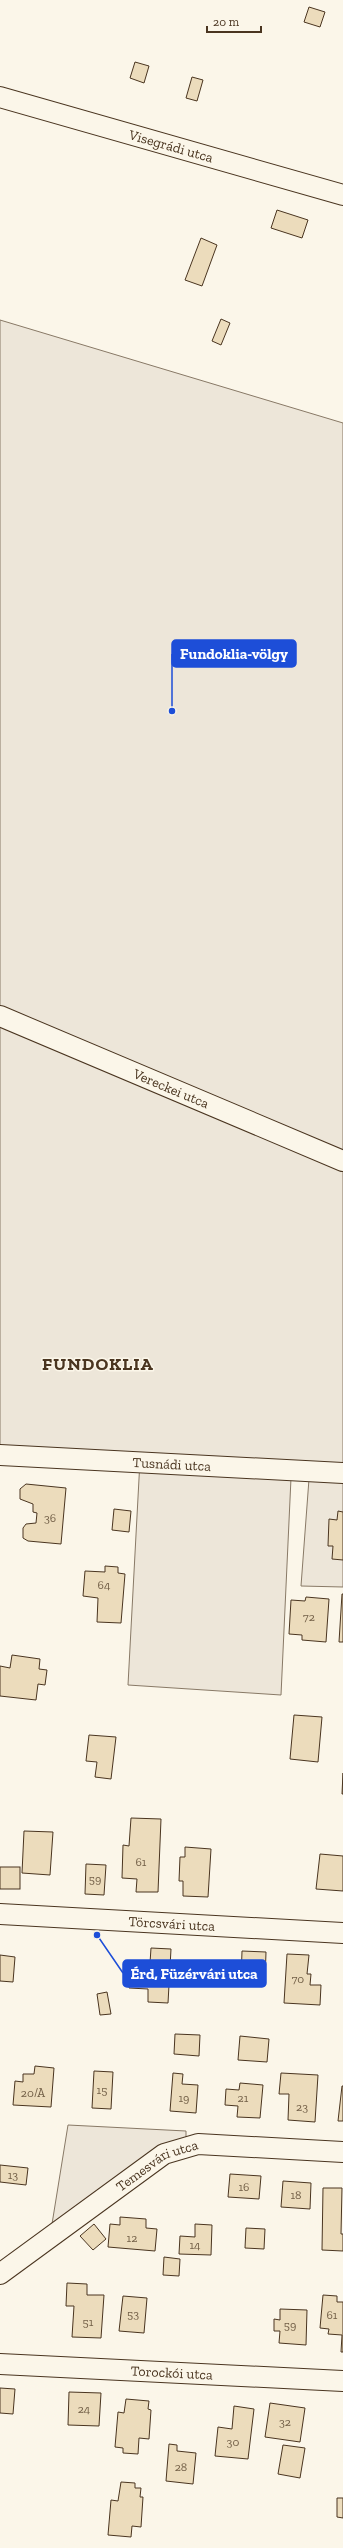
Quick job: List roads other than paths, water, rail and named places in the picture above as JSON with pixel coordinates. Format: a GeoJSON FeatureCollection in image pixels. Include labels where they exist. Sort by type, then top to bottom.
{"type":"FeatureCollection","features":[{"type":"Feature","properties":{"kind":"street","name":"Visegrádi utca"},"geometry":{"type":"LineString","coordinates":[[0,97],[343,195]]}},
{"type":"Feature","properties":{"kind":"street","name":"Vereckei utca"},"geometry":{"type":"LineString","coordinates":[[0,1016],[343,1161]]}},
{"type":"Feature","properties":{"kind":"street","name":"Tusnádi utca"},"geometry":{"type":"LineString","coordinates":[[0,1455],[343,1473]]}},
{"type":"Feature","properties":{"kind":"street","name":"Törcsvári utca"},"geometry":{"type":"LineString","coordinates":[[0,1914],[343,1933]]}},
{"type":"Feature","properties":{"kind":"street","name":"Temesvári utca"},"geometry":{"type":"LineString","coordinates":[[0,2274],[164,2154],[198,2144],[343,2152]]}},
{"type":"Feature","properties":{"kind":"street","name":"Torockói utca"},"geometry":{"type":"LineString","coordinates":[[0,2364],[343,2381]]}},
{"type":"Feature","properties":{"kind":"place","name":"Fundoklia-völgy"},"geometry":{"type":"Point","coordinates":[172,711]}},
{"type":"Feature","properties":{"kind":"place","name":"Érd, Füzérvári utca"},"geometry":{"type":"Point","coordinates":[97,1935]}},
{"type":"Feature","properties":{"kind":"district","name":"FUNDOKLIA"},"geometry":{"type":"Point","coordinates":[98,1364]}}]}
